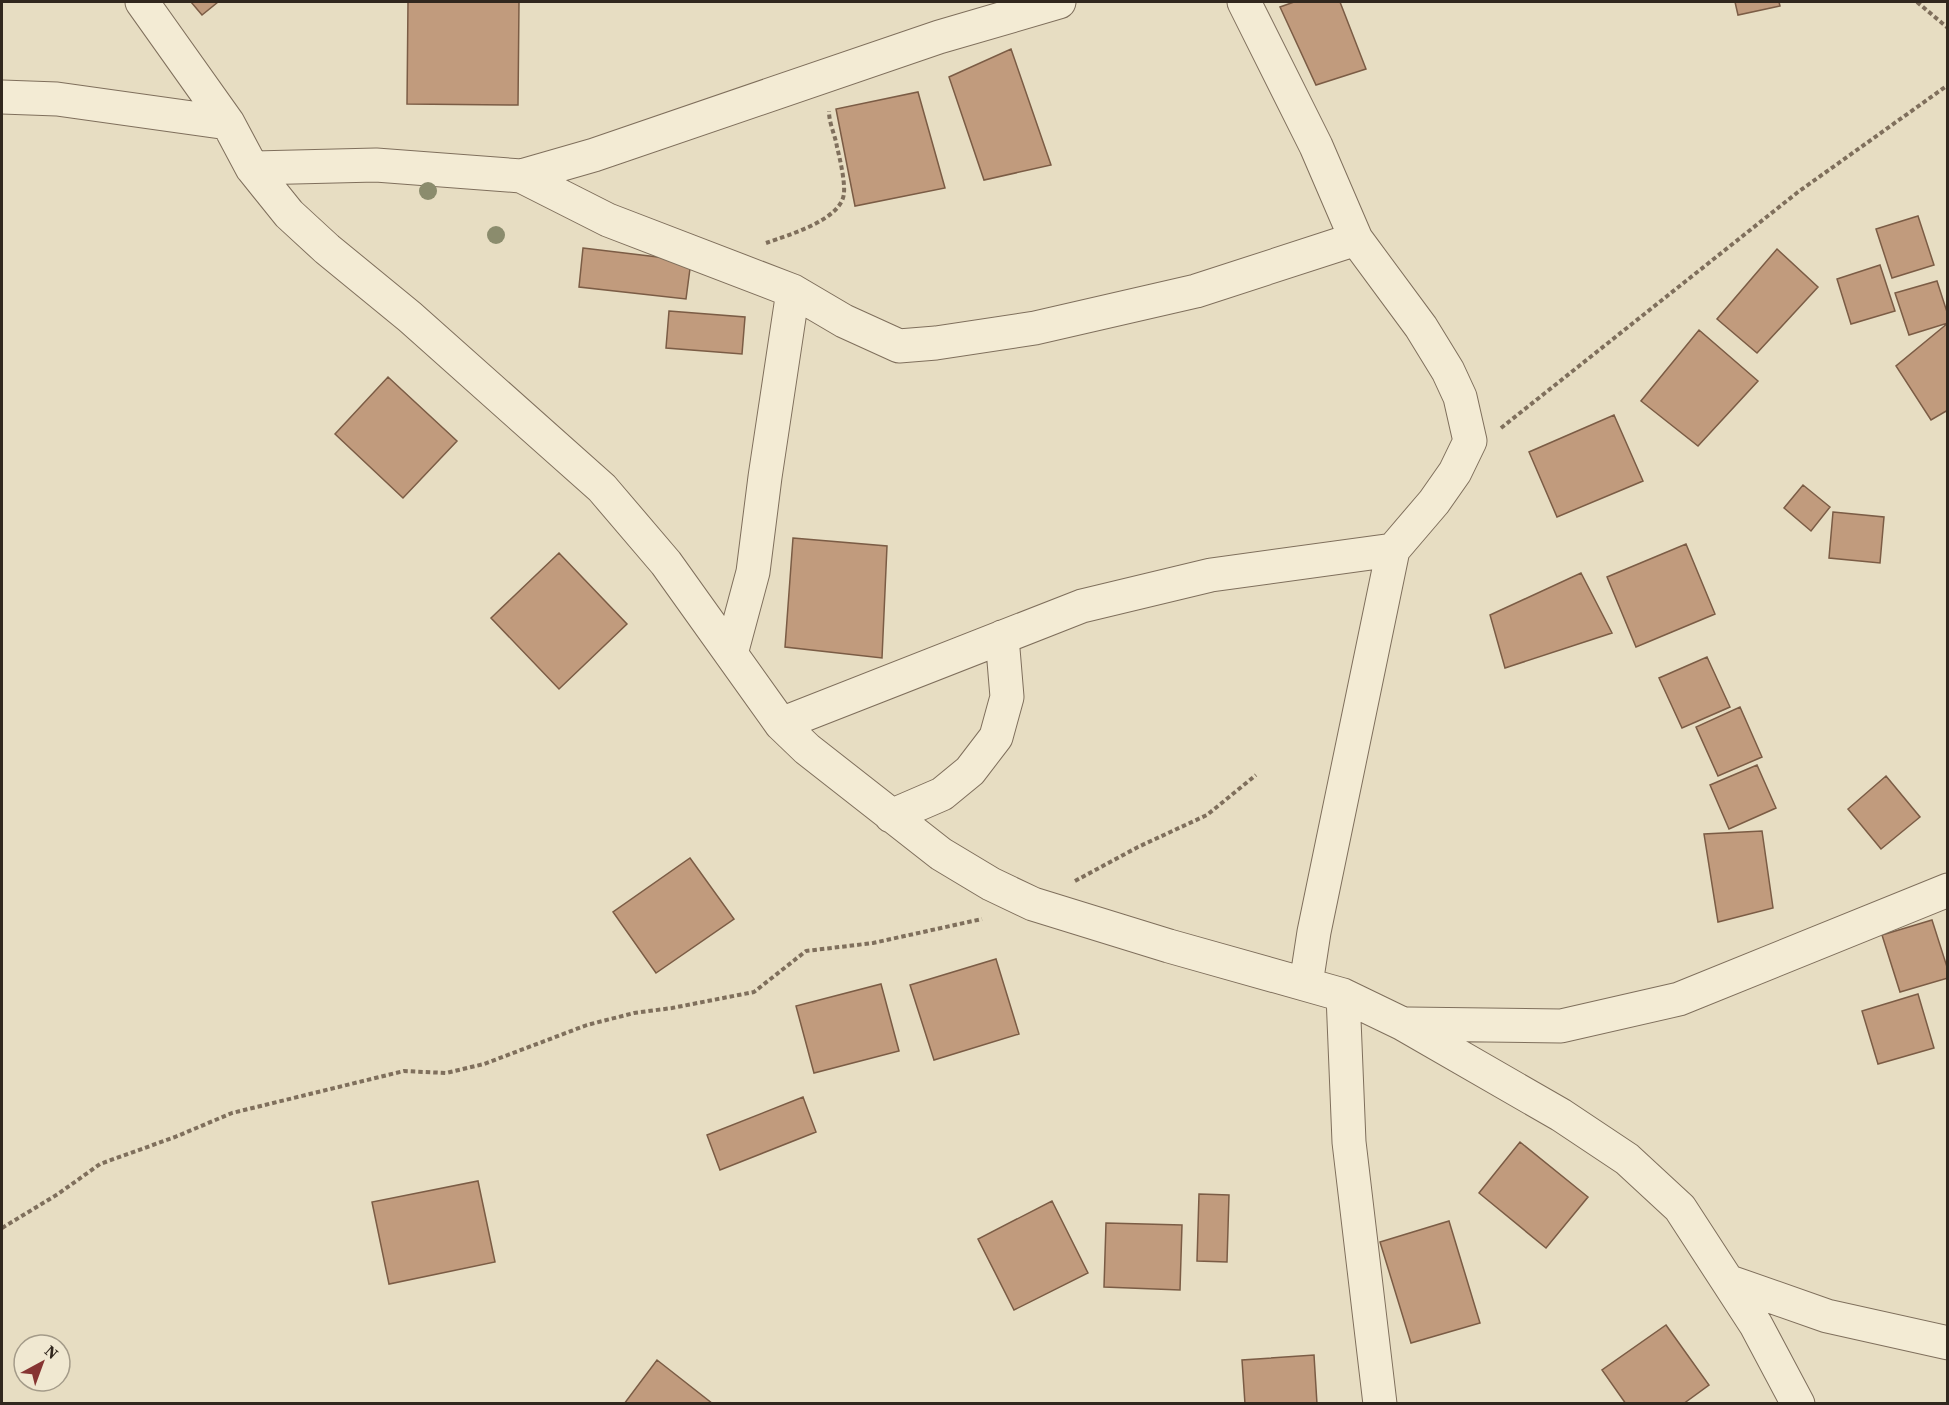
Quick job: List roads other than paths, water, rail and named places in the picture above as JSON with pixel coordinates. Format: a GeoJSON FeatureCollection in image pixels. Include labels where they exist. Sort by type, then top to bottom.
{"type":"FeatureCollection","features":[{"type":"Feature","properties":{"kind":"street"},"geometry":{"type":"LineString","coordinates":[[142,2],[228,123],[252,168],[289,214],[327,249],[410,317],[602,488],[666,563],[781,724],[807,749],[941,854],[991,884],[1032,904],[1168,946],[1343,995],[1403,1024],[1552,1110],[1627,1159],[1680,1208],[1756,1325],[1798,1404]]}},
{"type":"Feature","properties":{"kind":"street"},"geometry":{"type":"LineString","coordinates":[[252,168],[376,165],[521,176],[594,155],[939,37],[1059,2]]}},
{"type":"Feature","properties":{"kind":"street"},"geometry":{"type":"LineString","coordinates":[[1244,2],[1316,146],[1356,239],[1421,327],[1448,371],[1460,397],[1470,441],[1455,472],[1434,502],[1393,550],[1314,932],[1306,984]]}},
{"type":"Feature","properties":{"kind":"street"},"geometry":{"type":"LineString","coordinates":[[2,98],[57,99],[228,123]]}},
{"type":"Feature","properties":{"kind":"street"},"geometry":{"type":"LineString","coordinates":[[521,176],[608,220],[793,291],[844,321],[899,346],[936,344],[1035,328],[1196,291],[1356,239]]}},
{"type":"Feature","properties":{"kind":"street"},"geometry":{"type":"LineString","coordinates":[[731,654],[753,572],[766,465],[793,291]]}},
{"type":"Feature","properties":{"kind":"street"},"geometry":{"type":"LineString","coordinates":[[781,724],[1082,606],[1210,575],[1393,550]]}},
{"type":"Feature","properties":{"kind":"street"},"geometry":{"type":"LineString","coordinates":[[891,816],[942,794],[970,771],[996,737],[1007,697],[1002,637]]}},
{"type":"Feature","properties":{"kind":"street"},"geometry":{"type":"LineString","coordinates":[[1403,1024],[1560,1026],[1679,999],[1947,890]]}},
{"type":"Feature","properties":{"kind":"street"},"geometry":{"type":"LineString","coordinates":[[1343,995],[1349,1142],[1380,1404]]}},
{"type":"Feature","properties":{"kind":"street"},"geometry":{"type":"LineString","coordinates":[[1730,1282],[1827,1316],[1947,1343]]}}]}
